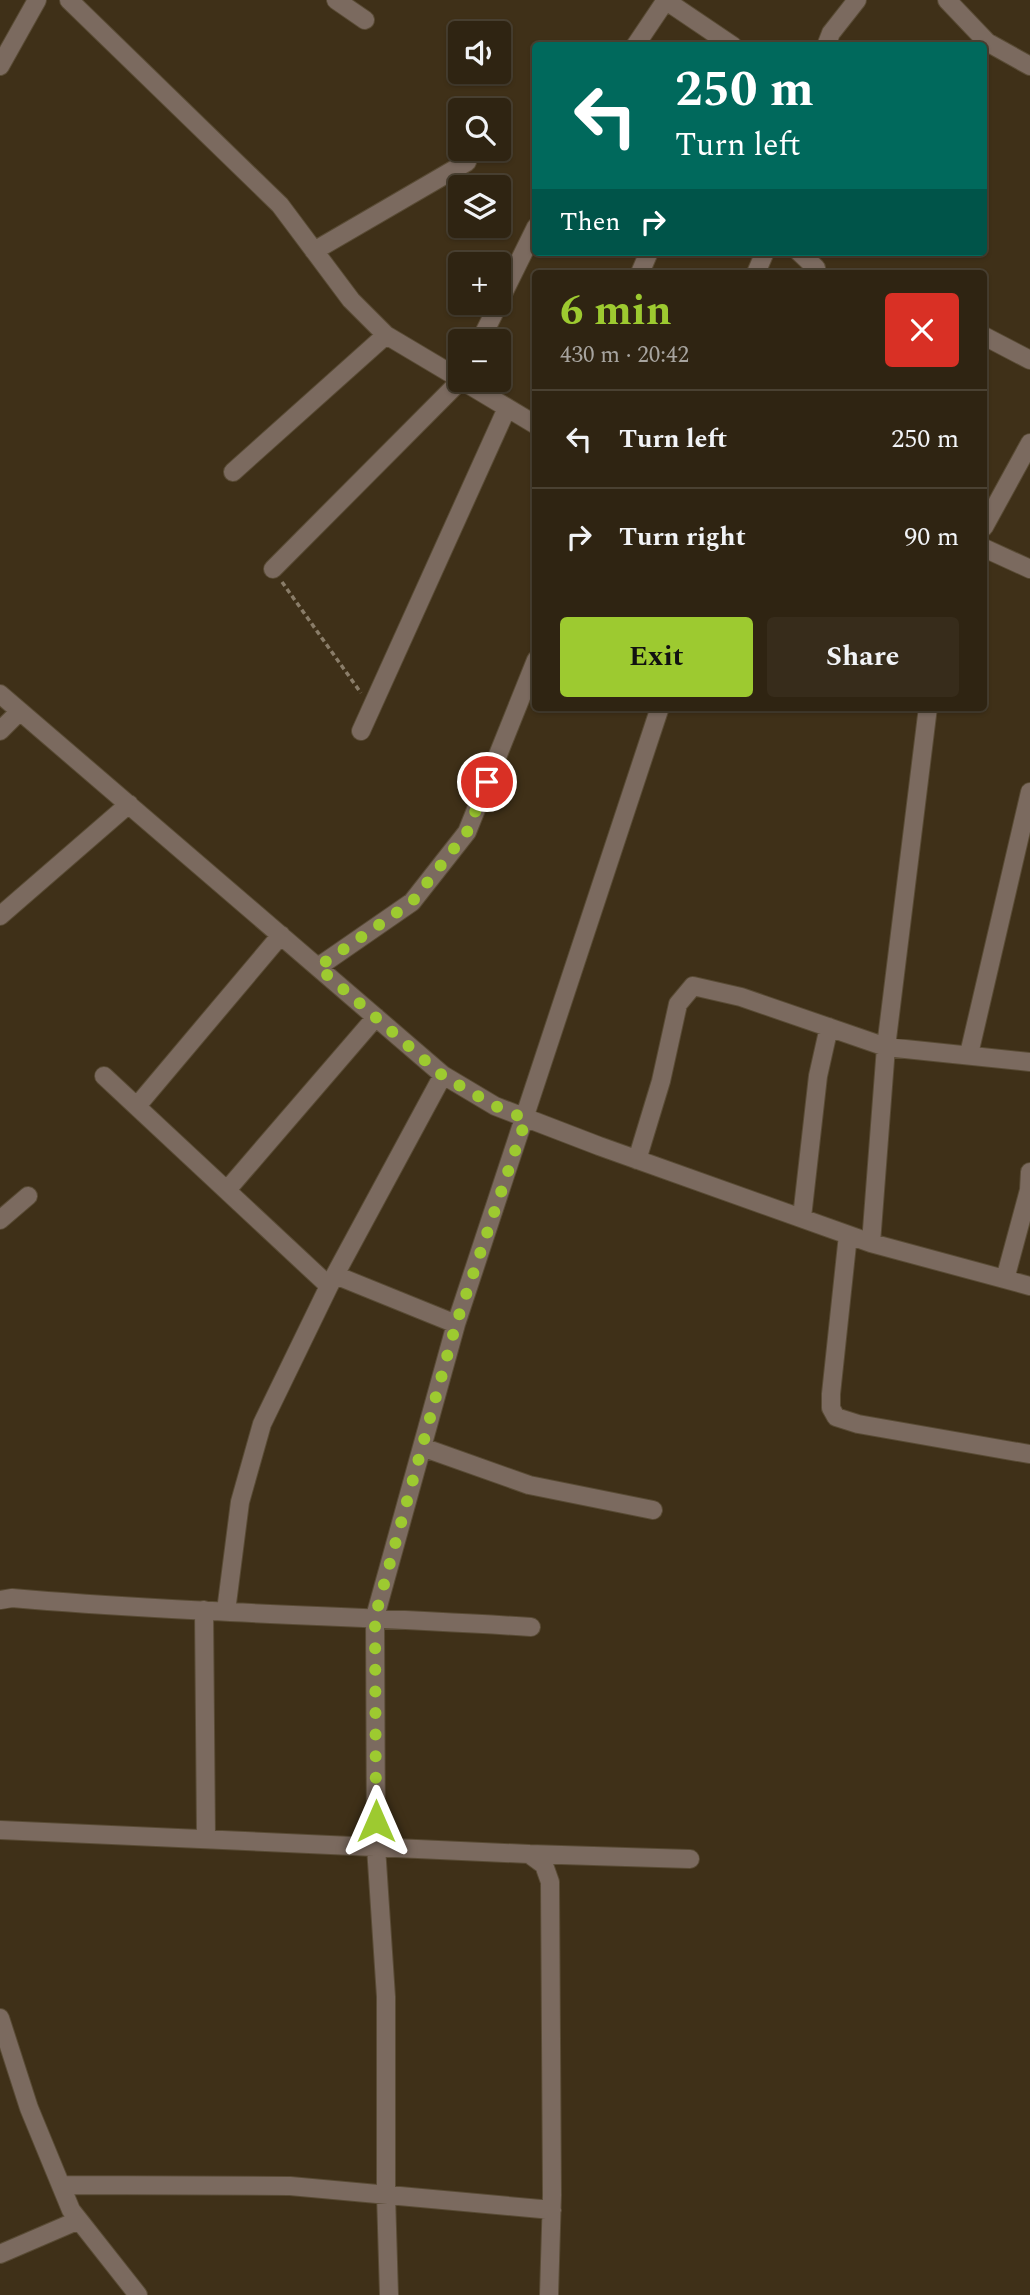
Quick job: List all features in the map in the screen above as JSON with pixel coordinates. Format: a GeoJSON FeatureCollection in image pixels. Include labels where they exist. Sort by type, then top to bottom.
{"type":"FeatureCollection","features":[{"type":"Feature","properties":{"kind":"street"},"geometry":{"type":"LineString","coordinates":[[0,66],[37,0]]}},
{"type":"Feature","properties":{"kind":"street"},"geometry":{"type":"LineString","coordinates":[[69,0],[280,205],[351,300],[386,335],[448,372]]}},
{"type":"Feature","properties":{"kind":"street"},"geometry":{"type":"LineString","coordinates":[[336,0],[365,20]]}},
{"type":"Feature","properties":{"kind":"street"},"geometry":{"type":"LineString","coordinates":[[638,42],[666,0],[727,42]]}},
{"type":"Feature","properties":{"kind":"street"},"geometry":{"type":"LineString","coordinates":[[828,42],[831,33],[857,0]]}},
{"type":"Feature","properties":{"kind":"street"},"geometry":{"type":"LineString","coordinates":[[948,0],[987,42],[1030,66]]}},
{"type":"Feature","properties":{"kind":"street"},"geometry":{"type":"LineString","coordinates":[[314,251],[467,162]]}},
{"type":"Feature","properties":{"kind":"street"},"geometry":{"type":"LineString","coordinates":[[511,278],[532,235]]}},
{"type":"Feature","properties":{"kind":"street"},"geometry":{"type":"LineString","coordinates":[[803,256],[819,270]]}},
{"type":"Feature","properties":{"kind":"street"},"geometry":{"type":"LineString","coordinates":[[233,472],[386,335]]}},
{"type":"Feature","properties":{"kind":"street"},"geometry":{"type":"LineString","coordinates":[[987,338],[1030,360]]}},
{"type":"Feature","properties":{"kind":"street"},"geometry":{"type":"LineString","coordinates":[[273,569],[449,392]]}},
{"type":"Feature","properties":{"kind":"street"},"geometry":{"type":"LineString","coordinates":[[481,392],[532,423]]}},
{"type":"Feature","properties":{"kind":"street"},"geometry":{"type":"LineString","coordinates":[[361,731],[508,408]]}},
{"type":"Feature","properties":{"kind":"street"},"geometry":{"type":"LineString","coordinates":[[987,522],[1030,443]]}},
{"type":"Feature","properties":{"kind":"street"},"geometry":{"type":"LineString","coordinates":[[987,549],[1030,569]]}},
{"type":"Feature","properties":{"kind":"street"},"geometry":{"type":"LineString","coordinates":[[318,967],[412,902],[467,832],[532,670]]}},
{"type":"Feature","properties":{"kind":"street"},"geometry":{"type":"LineString","coordinates":[[0,694],[443,1076],[495,1106],[871,1244],[1030,1286]]}},
{"type":"Feature","properties":{"kind":"street"},"geometry":{"type":"LineString","coordinates":[[0,731],[20,711]]}},
{"type":"Feature","properties":{"kind":"street"},"geometry":{"type":"LineString","coordinates":[[389,2295],[386,1997],[376,1847],[375,1617],[456,1324],[526,1119],[659,711]]}},
{"type":"Feature","properties":{"kind":"street"},"geometry":{"type":"LineString","coordinates":[[871,1244],[886,1047],[928,711]]}},
{"type":"Feature","properties":{"kind":"street"},"geometry":{"type":"LineString","coordinates":[[969,1054],[1030,792]]}},
{"type":"Feature","properties":{"kind":"street"},"geometry":{"type":"LineString","coordinates":[[0,916],[129,804]]}},
{"type":"Feature","properties":{"kind":"street"},"geometry":{"type":"LineString","coordinates":[[137,1106],[281,935]]}},
{"type":"Feature","properties":{"kind":"street"},"geometry":{"type":"LineString","coordinates":[[637,1160],[661,1081],[678,1003],[693,986],[741,997],[886,1047],[1030,1062]]}},
{"type":"Feature","properties":{"kind":"street"},"geometry":{"type":"LineString","coordinates":[[228,1190],[376,1017]]}},
{"type":"Feature","properties":{"kind":"street"},"geometry":{"type":"LineString","coordinates":[[802,1217],[818,1076],[829,1027]]}},
{"type":"Feature","properties":{"kind":"street"},"geometry":{"type":"LineString","coordinates":[[104,1076],[228,1190],[332,1280],[456,1324]]}},
{"type":"Feature","properties":{"kind":"street"},"geometry":{"type":"LineString","coordinates":[[226,1611],[240,1502],[262,1423],[332,1280],[443,1076]]}},
{"type":"Feature","properties":{"kind":"street"},"geometry":{"type":"LineString","coordinates":[[1005,1279],[1029,1190],[1030,1172]]}},
{"type":"Feature","properties":{"kind":"street"},"geometry":{"type":"LineString","coordinates":[[0,1220],[28,1196]]}},
{"type":"Feature","properties":{"kind":"street"},"geometry":{"type":"LineString","coordinates":[[848,1235],[831,1394],[831,1408],[836,1417],[858,1424],[1029,1454]]}},
{"type":"Feature","properties":{"kind":"street"},"geometry":{"type":"LineString","coordinates":[[422,1447],[529,1485],[653,1510]]}},
{"type":"Feature","properties":{"kind":"street"},"geometry":{"type":"LineString","coordinates":[[0,1600],[12,1598],[108,1606],[375,1617],[531,1627]]}},
{"type":"Feature","properties":{"kind":"street"},"geometry":{"type":"LineString","coordinates":[[204,1610],[206,1839]]}},
{"type":"Feature","properties":{"kind":"street"},"geometry":{"type":"LineString","coordinates":[[0,1830],[690,1859]]}},
{"type":"Feature","properties":{"kind":"street"},"geometry":{"type":"LineString","coordinates":[[529,1854],[544,1865],[551,1882],[552,2210],[549,2295]]}},
{"type":"Feature","properties":{"kind":"street"},"geometry":{"type":"LineString","coordinates":[[1,2027],[29,2108],[71,2210],[138,2295]]}},
{"type":"Feature","properties":{"kind":"street"},"geometry":{"type":"LineString","coordinates":[[61,2185],[290,2186],[552,2210]]}},
{"type":"Feature","properties":{"kind":"street"},"geometry":{"type":"LineString","coordinates":[[0,2254],[79,2220]]}},
{"type":"Feature","properties":{"kind":"path"},"geometry":{"type":"LineString","coordinates":[[273,569],[372,708]]}},
{"type":"Feature","properties":{"kind":"route"},"geometry":{"type":"LineString","coordinates":[[376,1821],[375,1617],[456,1324],[526,1119],[495,1106],[443,1076],[318,967],[412,902],[467,832],[487,782]]}}]}
